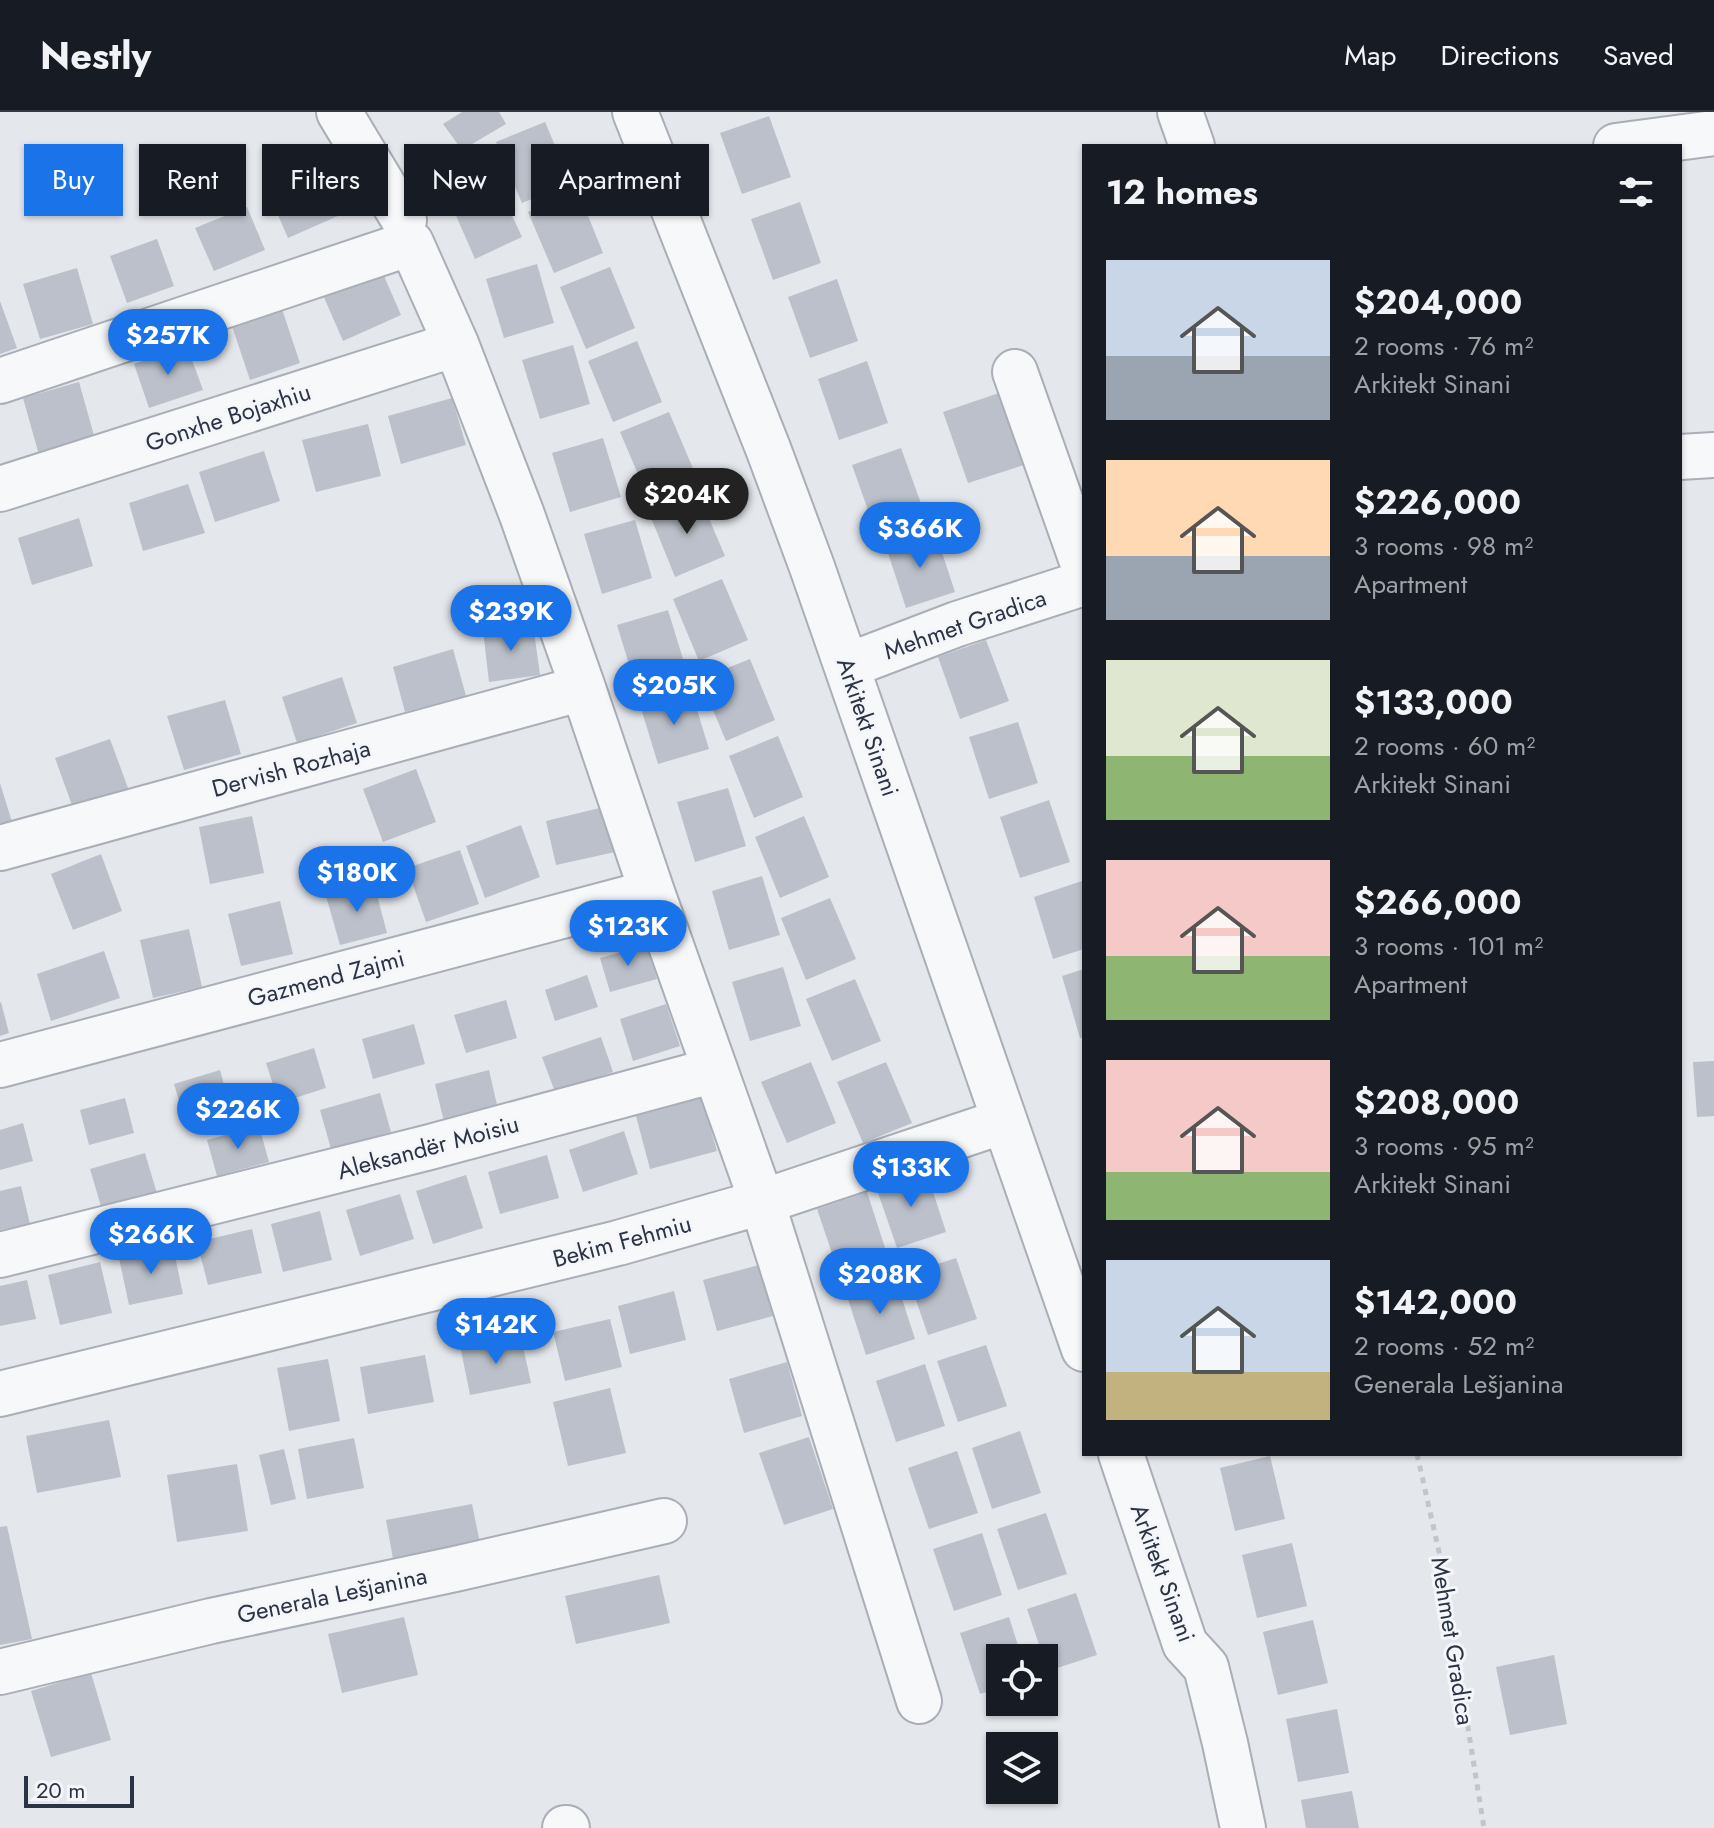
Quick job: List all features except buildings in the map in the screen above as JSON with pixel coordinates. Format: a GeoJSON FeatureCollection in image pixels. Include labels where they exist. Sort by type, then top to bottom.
{"type":"FeatureCollection","features":[{"type":"Feature","properties":{"kind":"street"},"geometry":{"type":"LineString","coordinates":[[339,112],[407,232],[456,344],[522,515],[762,1202],[919,1701]]}},
{"type":"Feature","properties":{"kind":"street","name":"Arkitekt Sinani"},"geometry":{"type":"LineString","coordinates":[[635,112],[769,451],[847,666],[1082,1343]]}},
{"type":"Feature","properties":{"kind":"street"},"geometry":{"type":"LineString","coordinates":[[1180,112],[1191,144]]}},
{"type":"Feature","properties":{"kind":"street"},"geometry":{"type":"LineString","coordinates":[[1631,144],[1714,133]]}},
{"type":"Feature","properties":{"kind":"street"},"geometry":{"type":"LineString","coordinates":[[0,381],[407,232]]}},
{"type":"Feature","properties":{"kind":"street","name":"Gonxhe Bojaxhiu"},"geometry":{"type":"LineString","coordinates":[[0,489],[456,344]]}},
{"type":"Feature","properties":{"kind":"street"},"geometry":{"type":"LineString","coordinates":[[1015,372],[1082,561]]}},
{"type":"Feature","properties":{"kind":"street"},"geometry":{"type":"LineString","coordinates":[[1682,457],[1714,455]]}},
{"type":"Feature","properties":{"kind":"street","name":"Mehmet Gradica"},"geometry":{"type":"LineString","coordinates":[[847,666],[957,624],[1082,584]]}},
{"type":"Feature","properties":{"kind":"street","name":"Dervish Rozhaja"},"geometry":{"type":"LineString","coordinates":[[0,848],[583,688]]}},
{"type":"Feature","properties":{"kind":"street","name":"Gazmend Zajmi"},"geometry":{"type":"LineString","coordinates":[[0,1065],[652,892]]}},
{"type":"Feature","properties":{"kind":"street","name":"Aleksandër Moisiu"},"geometry":{"type":"LineString","coordinates":[[0,1255],[430,1147],[715,1070]]}},
{"type":"Feature","properties":{"kind":"street","name":"Bekim Fehmiu"},"geometry":{"type":"LineString","coordinates":[[0,1394],[603,1247],[762,1202],[1004,1121]]}},
{"type":"Feature","properties":{"kind":"street","name":"Arkitekt Sinani"},"geometry":{"type":"LineString","coordinates":[[1122,1456],[1185,1644],[1206,1667],[1243,1828]]}},
{"type":"Feature","properties":{"kind":"street","name":"Generala Lešjanina"},"geometry":{"type":"LineString","coordinates":[[0,1672],[211,1621],[664,1521]]}},
{"type":"Feature","properties":{"kind":"path","name":"Mehmet Gradica"},"geometry":{"type":"LineString","coordinates":[[1417,1456],[1442,1565],[1484,1828]]}}]}
